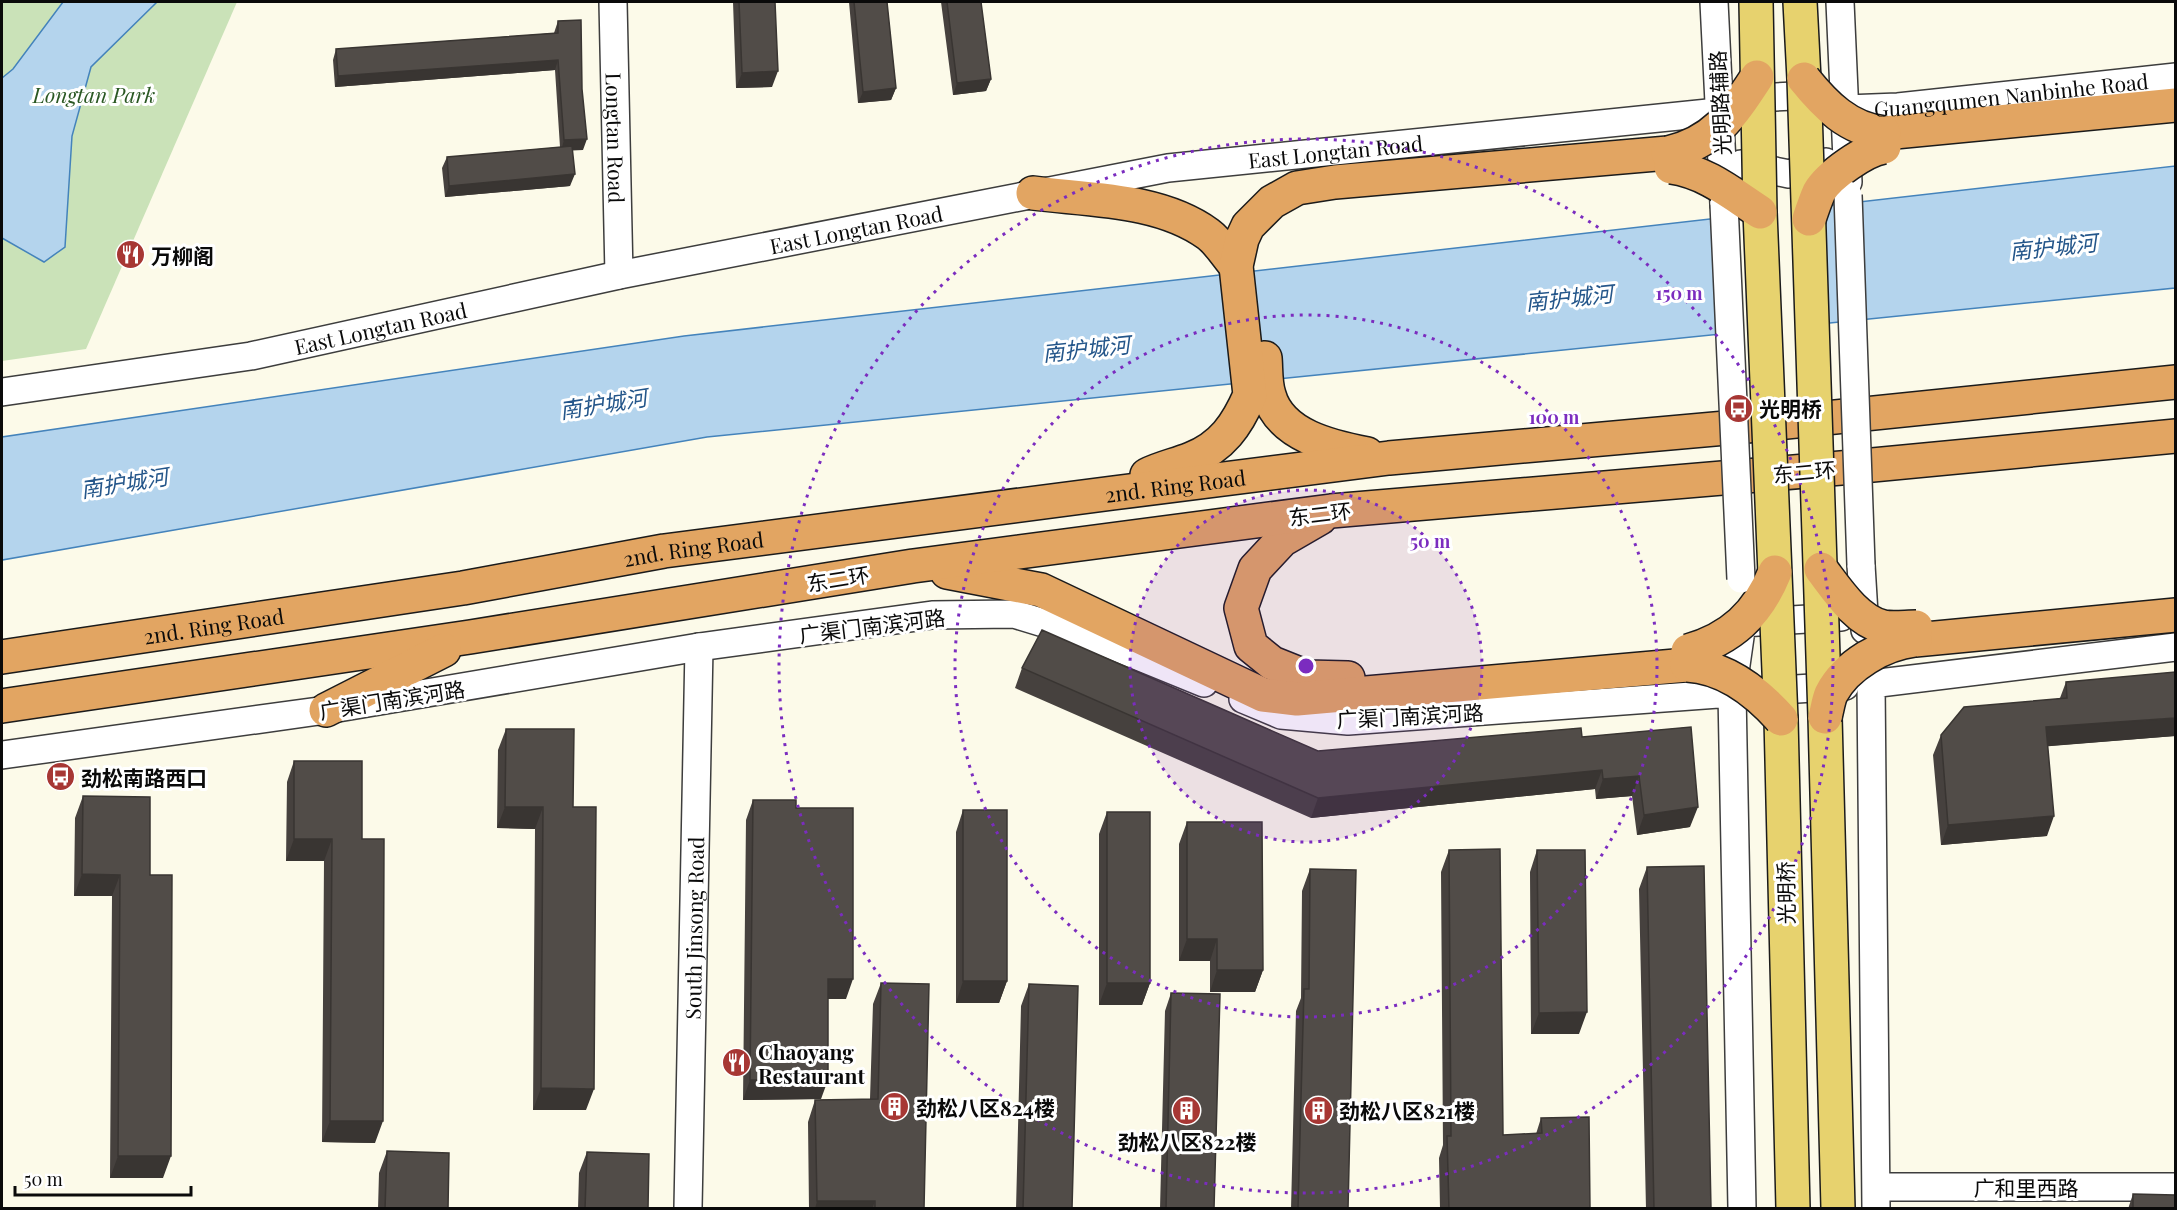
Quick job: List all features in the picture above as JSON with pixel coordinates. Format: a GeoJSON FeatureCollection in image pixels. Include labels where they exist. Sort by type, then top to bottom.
{"type":"FeatureCollection","features":[{"type":"Feature","properties":{"kind":"highway"},"geometry":{"type":"LineString","coordinates":[[1757,77],[1726,122],[1669,160],[1321,202],[1292,214],[1271,231],[1246,266],[1259,395],[1292,428],[1311,439],[1389,458],[1737,427],[2175,382]]}},
{"type":"Feature","properties":{"kind":"highway"},"geometry":{"type":"LineString","coordinates":[[1804,79],[1823,103],[1840,117],[1884,140],[2175,120]]}},
{"type":"Feature","properties":{"kind":"highway"},"geometry":{"type":"LineString","coordinates":[[1809,219],[1820,190],[1852,162],[1884,140],[2175,105]]}},
{"type":"Feature","properties":{"kind":"highway"},"geometry":{"type":"LineString","coordinates":[[1669,160],[1713,180],[1760,212]]}},
{"type":"Feature","properties":{"kind":"highway"},"geometry":{"type":"LineString","coordinates":[[1033,193],[1130,204],[1186,220],[1211,236],[1246,266]]}},
{"type":"Feature","properties":{"kind":"highway"},"geometry":{"type":"LineString","coordinates":[[1113,493],[1153,472],[1193,459],[1216,447],[1231,432],[1259,395]]}},
{"type":"Feature","properties":{"kind":"highway","name":"东二环"},"geometry":{"type":"LineString","coordinates":[[470,636],[913,566],[1331,511],[1841,468],[2175,436]]}},
{"type":"Feature","properties":{"kind":"highway","name":"2nd. Ring Road"},"geometry":{"type":"LineString","coordinates":[[2,657],[463,588],[664,550],[1389,458]]}},
{"type":"Feature","properties":{"kind":"highway"},"geometry":{"type":"LineString","coordinates":[[1331,511],[1282,540],[1255,569],[1241,608],[1251,646],[1272,663],[1307,676],[1353,678],[1687,658],[1714,669],[1741,684],[1765,702],[1781,719]]}},
{"type":"Feature","properties":{"kind":"highway"},"geometry":{"type":"LineString","coordinates":[[913,566],[1041,590],[1263,694],[1297,699],[1687,658],[1713,644],[1749,615],[1765,597],[1775,572]]}},
{"type":"Feature","properties":{"kind":"highway"},"geometry":{"type":"LineString","coordinates":[[1821,569],[1845,600],[1870,621],[1884,627],[1916,633],[2175,615]]}},
{"type":"Feature","properties":{"kind":"highway"},"geometry":{"type":"LineString","coordinates":[[1825,717],[1830,695],[1850,669],[1916,633],[2175,603]]}},
{"type":"Feature","properties":{"kind":"highway"},"geometry":{"type":"LineString","coordinates":[[2,706],[470,636]]}},
{"type":"Feature","properties":{"kind":"highway"},"geometry":{"type":"LineString","coordinates":[[326,710],[470,636]]}},
{"type":"Feature","properties":{"kind":"main road","name":"光明桥"},"geometry":{"type":"LineString","coordinates":[[1756,2],[1760,212],[1781,719],[1793,1209]]}},
{"type":"Feature","properties":{"kind":"main road"},"geometry":{"type":"LineString","coordinates":[[1800,2],[1821,569],[1838,1209]]}},
{"type":"Feature","properties":{"kind":"street","name":"Longtan Road"},"geometry":{"type":"LineString","coordinates":[[613,2],[620,274]]}},
{"type":"Feature","properties":{"kind":"street","name":"光明路辅路"},"geometry":{"type":"LineString","coordinates":[[1714,2],[1742,579],[1742,623]]}},
{"type":"Feature","properties":{"kind":"street"},"geometry":{"type":"LineString","coordinates":[[1840,2],[1848,145],[1863,616],[1871,684],[1877,1198]]}},
{"type":"Feature","properties":{"kind":"street","name":"Guangqumen Nanbinhe Road"},"geometry":{"type":"LineString","coordinates":[[1846,109],[1898,107],[2175,77]]}},
{"type":"Feature","properties":{"kind":"street"},"geometry":{"type":"LineString","coordinates":[[1718,112],[1737,99],[1794,96],[1827,97],[1846,109]]}},
{"type":"Feature","properties":{"kind":"street","name":"East Longtan Road"},"geometry":{"type":"LineString","coordinates":[[2,392],[251,356],[620,274],[1168,168],[1718,112]]}},
{"type":"Feature","properties":{"kind":"street"},"geometry":{"type":"LineString","coordinates":[[1721,149],[1743,165],[1789,174],[1825,163],[1848,145]]}},
{"type":"Feature","properties":{"kind":"street","name":"广渠门南滨河路"},"geometry":{"type":"LineString","coordinates":[[2,755],[326,710],[699,647],[933,615],[1014,614],[1096,639],[1281,715],[1348,721],[1871,684],[2175,647]]}},
{"type":"Feature","properties":{"kind":"street"},"geometry":{"type":"LineString","coordinates":[[1743,1209],[1732,693],[1742,623],[1863,616]]}},
{"type":"Feature","properties":{"kind":"street","name":"South Jinsong Road"},"geometry":{"type":"LineString","coordinates":[[688,1209],[699,647]]}},
{"type":"Feature","properties":{"kind":"street","name":"广和里西路"},"geometry":{"type":"LineString","coordinates":[[1877,1198],[2175,1187]]}},
{"type":"Feature","properties":{"kind":"green space","name":"Longtan Park"},"geometry":{"type":"Polygon","coordinates":[[[2,2],[237,2],[86,349],[2,361],[2,2]]]}},
{"type":"Feature","properties":{"kind":"water"},"geometry":{"type":"Polygon","coordinates":[[[63,2],[157,2],[91,67],[72,136],[65,247],[44,262],[2,238],[2,78],[13,69],[63,2]]]}},
{"type":"Feature","properties":{"kind":"water","name":"南护城河"},"geometry":{"type":"Polygon","coordinates":[[[2175,166],[2175,288],[707,437],[2,560],[2,437],[684,336],[2175,166]]]}},
{"type":"Feature","properties":{"kind":"pier"},"geometry":{"type":"Polygon","coordinates":[[[1826,202],[1823,231],[1828,326],[1744,335],[1737,213],[1826,202]]]}},
{"type":"Feature","properties":{"kind":"building"},"geometry":{"type":"Polygon","coordinates":[[[739,2],[775,2],[778,71],[742,73],[739,2]]]}},
{"type":"Feature","properties":{"kind":"building"},"geometry":{"type":"Polygon","coordinates":[[[854,2],[887,2],[896,88],[863,92],[854,2]]]}},
{"type":"Feature","properties":{"kind":"building"},"geometry":{"type":"Polygon","coordinates":[[[947,2],[981,2],[991,79],[957,83],[947,2]]]}},
{"type":"Feature","properties":{"kind":"building"},"geometry":{"type":"Polygon","coordinates":[[[581,20],[582,89],[587,139],[564,140],[558,60],[338,76],[336,49],[558,33],[558,21],[581,20]]]}},
{"type":"Feature","properties":{"kind":"building"},"geometry":{"type":"Polygon","coordinates":[[[572,146],[575,174],[449,186],[447,157],[572,146]]]}},
{"type":"Feature","properties":{"kind":"building"},"geometry":{"type":"Polygon","coordinates":[[[1042,630],[1318,751],[1581,728],[1582,737],[1691,727],[1698,807],[1644,815],[1639,776],[1603,779],[1602,770],[1318,798],[1022,668],[1042,630]]]}},
{"type":"Feature","properties":{"kind":"building"},"geometry":{"type":"Polygon","coordinates":[[[2175,672],[2175,718],[2046,727],[2054,816],[1948,825],[1941,735],[1964,707],[2067,698],[2066,682],[2175,672]]]}},
{"type":"Feature","properties":{"kind":"building"},"geometry":{"type":"Polygon","coordinates":[[[506,729],[574,729],[573,807],[596,807],[594,1089],[541,1088],[543,807],[505,807],[506,729]]]}},
{"type":"Feature","properties":{"kind":"building"},"geometry":{"type":"Polygon","coordinates":[[[294,761],[362,761],[362,839],[384,839],[383,1121],[330,1121],[332,839],[294,839],[294,761]]]}},
{"type":"Feature","properties":{"kind":"building"},"geometry":{"type":"Polygon","coordinates":[[[83,796],[150,797],[150,875],[172,875],[171,1156],[118,1156],[120,875],[82,874],[83,796]]]}},
{"type":"Feature","properties":{"kind":"building"},"geometry":{"type":"Polygon","coordinates":[[[753,800],[796,800],[796,808],[853,808],[853,979],[828,979],[828,1080],[750,1080],[753,800]]]}},
{"type":"Feature","properties":{"kind":"building"},"geometry":{"type":"Polygon","coordinates":[[[963,810],[1007,810],[1007,981],[963,981],[963,810]]]}},
{"type":"Feature","properties":{"kind":"building"},"geometry":{"type":"Polygon","coordinates":[[[1107,812],[1150,812],[1150,983],[1107,983],[1107,812]]]}},
{"type":"Feature","properties":{"kind":"building"},"geometry":{"type":"Polygon","coordinates":[[[1187,822],[1262,822],[1263,970],[1217,970],[1217,939],[1187,939],[1187,822]]]}},
{"type":"Feature","properties":{"kind":"building"},"geometry":{"type":"Polygon","coordinates":[[[1500,849],[1503,1135],[1542,1133],[1541,1118],[1589,1117],[1590,1209],[1449,1209],[1447,1136],[1451,1136],[1449,850],[1500,849]]]}},
{"type":"Feature","properties":{"kind":"building"},"geometry":{"type":"Polygon","coordinates":[[[1537,850],[1585,850],[1587,1012],[1539,1013],[1537,850]]]}},
{"type":"Feature","properties":{"kind":"building"},"geometry":{"type":"Polygon","coordinates":[[[1704,866],[1711,1209],[1654,1209],[1647,867],[1704,866]]]}},
{"type":"Feature","properties":{"kind":"building"},"geometry":{"type":"Polygon","coordinates":[[[1310,869],[1356,870],[1348,1209],[1298,1209],[1304,989],[1309,989],[1310,869]]]}},
{"type":"Feature","properties":{"kind":"building"},"geometry":{"type":"Polygon","coordinates":[[[881,983],[929,984],[924,1209],[875,1209],[875,1201],[817,1201],[815,1100],[878,1099],[881,983]]]}},
{"type":"Feature","properties":{"kind":"building"},"geometry":{"type":"Polygon","coordinates":[[[1029,984],[1078,986],[1072,1209],[1023,1209],[1029,984]]]}},
{"type":"Feature","properties":{"kind":"building","name":"劲松八区822楼"},"geometry":{"type":"Polygon","coordinates":[[[1171,993],[1220,994],[1214,1209],[1166,1209],[1171,993]]]}},
{"type":"Feature","properties":{"kind":"building"},"geometry":{"type":"Polygon","coordinates":[[[387,1151],[449,1153],[448,1209],[385,1209],[387,1151]]]}},
{"type":"Feature","properties":{"kind":"building"},"geometry":{"type":"Polygon","coordinates":[[[587,1152],[649,1154],[648,1209],[585,1209],[587,1152]]]}},
{"type":"Feature","properties":{"kind":"building"},"geometry":{"type":"Polygon","coordinates":[[[2133,1194],[2175,1195],[2175,1209],[2133,1209],[2133,1194]]]}},
{"type":"Feature","properties":{"kind":"place","name":"万柳阁"},"geometry":{"type":"Point","coordinates":[130,255]}},
{"type":"Feature","properties":{"kind":"place","name":"光明桥"},"geometry":{"type":"Point","coordinates":[1738,408]}},
{"type":"Feature","properties":{"kind":"place","name":"劲松南路西口"},"geometry":{"type":"Point","coordinates":[60,777]}},
{"type":"Feature","properties":{"kind":"place","name":"Chaoyang Restaurant"},"geometry":{"type":"Point","coordinates":[737,1063]}},
{"type":"Feature","properties":{"kind":"place","name":"劲松八区824楼"},"geometry":{"type":"Point","coordinates":[895,1107]}},
{"type":"Feature","properties":{"kind":"place","name":"劲松八区822楼"},"geometry":{"type":"Point","coordinates":[1187,1110]}},
{"type":"Feature","properties":{"kind":"place","name":"劲松八区821楼"},"geometry":{"type":"Point","coordinates":[1318,1110]}}]}
